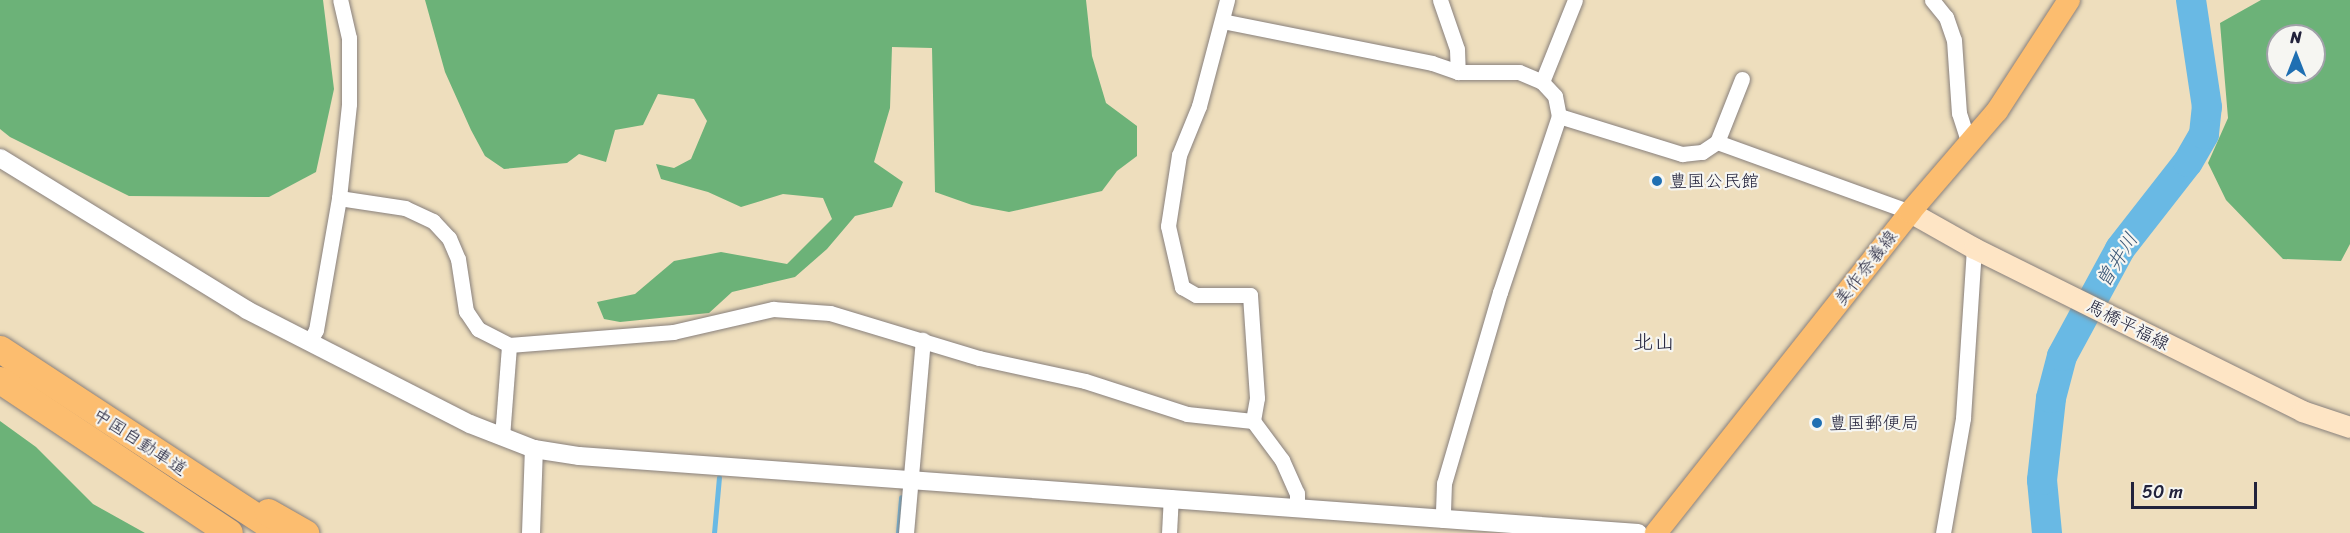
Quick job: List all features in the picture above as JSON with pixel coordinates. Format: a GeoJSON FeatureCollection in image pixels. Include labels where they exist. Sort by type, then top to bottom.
{"type":"FeatureCollection","features":[{"type":"Feature","properties":{"kind":"highway","name":"中国自動車道"},"geometry":{"type":"LineString","coordinates":[[0,349],[282,533]]}},
{"type":"Feature","properties":{"kind":"highway","name":"中国自動車道"},"geometry":{"type":"LineString","coordinates":[[0,380],[228,533]]}},
{"type":"Feature","properties":{"kind":"highway"},"geometry":{"type":"LineString","coordinates":[[133,437],[305,533]]}},
{"type":"Feature","properties":{"kind":"main road","name":"美作奈義線"},"geometry":{"type":"LineString","coordinates":[[1656,533],[1910,212],[1997,111],[2069,0]]}},
{"type":"Feature","properties":{"kind":"main road","name":"馬橋平福線"},"geometry":{"type":"LineString","coordinates":[[1910,212],[1974,248],[2302,411],[2350,428]]}},
{"type":"Feature","properties":{"kind":"street"},"geometry":{"type":"LineString","coordinates":[[309,342],[316,330],[339,198],[352,65],[340,0]]}},
{"type":"Feature","properties":{"kind":"street"},"geometry":{"type":"LineString","coordinates":[[1227,0],[1199,106],[1179,155],[1168,226],[1182,287],[1196,295],[1250,295],[1257,398],[1253,421],[1282,460],[1297,494],[1297,508]]}},
{"type":"Feature","properties":{"kind":"street"},"geometry":{"type":"LineString","coordinates":[[1440,0],[1457,49],[1458,72]]}},
{"type":"Feature","properties":{"kind":"street"},"geometry":{"type":"LineString","coordinates":[[1542,82],[1575,0]]}},
{"type":"Feature","properties":{"kind":"street"},"geometry":{"type":"LineString","coordinates":[[1932,0],[1946,18],[1953,40],[1959,113],[1969,144]]}},
{"type":"Feature","properties":{"kind":"street"},"geometry":{"type":"LineString","coordinates":[[1222,21],[1432,63],[1458,72],[1497,69],[1519,72],[1542,82],[1555,96],[1558,116],[1507,270],[1444,483],[1443,520]]}},
{"type":"Feature","properties":{"kind":"street"},"geometry":{"type":"LineString","coordinates":[[1558,116],[1682,154],[1702,152],[1717,142],[1742,79]]}},
{"type":"Feature","properties":{"kind":"street"},"geometry":{"type":"LineString","coordinates":[[1717,142],[1910,212]]}},
{"type":"Feature","properties":{"kind":"street"},"geometry":{"type":"LineString","coordinates":[[0,158],[180,271],[309,342],[502,437],[534,449],[579,456],[1171,496],[1443,520],[1638,533]]}},
{"type":"Feature","properties":{"kind":"street"},"geometry":{"type":"LineString","coordinates":[[339,198],[405,208],[433,221],[449,238],[458,259],[466,311],[478,329],[509,345],[673,332],[773,309],[830,313],[1021,369],[1085,381],[1187,414],[1253,421]]}},
{"type":"Feature","properties":{"kind":"street"},"geometry":{"type":"LineString","coordinates":[[1943,533],[1962,418],[1974,248]]}},
{"type":"Feature","properties":{"kind":"street"},"geometry":{"type":"LineString","coordinates":[[906,533],[923,340]]}},
{"type":"Feature","properties":{"kind":"street"},"geometry":{"type":"LineString","coordinates":[[502,437],[509,345]]}},
{"type":"Feature","properties":{"kind":"street"},"geometry":{"type":"LineString","coordinates":[[531,533],[534,449]]}},
{"type":"Feature","properties":{"kind":"street"},"geometry":{"type":"LineString","coordinates":[[1169,533],[1171,496]]}},
{"type":"Feature","properties":{"kind":"green space"},"geometry":{"type":"Polygon","coordinates":[[[0,0],[323,0],[334,89],[316,172],[269,197],[129,196],[10,137],[0,129],[0,0]]]}},
{"type":"Feature","properties":{"kind":"green space"},"geometry":{"type":"Polygon","coordinates":[[[425,0],[1086,0],[1092,56],[1106,103],[1137,126],[1137,156],[1117,171],[1102,191],[1009,212],[972,205],[935,192],[932,48],[892,47],[890,108],[874,162],[903,182],[892,207],[855,216],[827,249],[795,277],[732,292],[709,313],[620,322],[604,319],[597,302],[635,294],[674,261],[721,252],[787,264],[832,219],[823,198],[783,194],[741,207],[708,192],[661,179],[656,164],[674,168],[691,159],[707,121],[694,99],[658,94],[643,125],[615,130],[606,162],[579,154],[567,163],[504,169],[485,156],[471,130],[445,72],[425,0]]]}},
{"type":"Feature","properties":{"kind":"green space"},"geometry":{"type":"Polygon","coordinates":[[[2261,0],[2350,0],[2350,244],[2341,261],[2283,259],[2226,200],[2208,163],[2228,118],[2220,23],[2261,0]]]}},
{"type":"Feature","properties":{"kind":"green space"},"geometry":{"type":"Polygon","coordinates":[[[0,421],[36,447],[93,504],[145,533],[0,533],[0,421]]]}},
{"type":"Feature","properties":{"kind":"waterway","name":"曽井川"},"geometry":{"type":"LineString","coordinates":[[2047,533],[2042,480],[2051,398],[2062,356],[2120,249],[2188,162],[2204,134],[2207,107],[2191,0]]}},
{"type":"Feature","properties":{"kind":"waterway"},"geometry":{"type":"LineString","coordinates":[[714,533],[719,477]]}},
{"type":"Feature","properties":{"kind":"waterway"},"geometry":{"type":"LineString","coordinates":[[898,533],[901,497]]}},
{"type":"Feature","properties":{"kind":"place","name":"豊国公民館"},"geometry":{"type":"Point","coordinates":[1657,181]}},
{"type":"Feature","properties":{"kind":"place","name":"豊国郵便局"},"geometry":{"type":"Point","coordinates":[1817,423]}},
{"type":"Feature","properties":{"kind":"district","name":"北山"},"geometry":{"type":"Point","coordinates":[1654,342]}}]}
